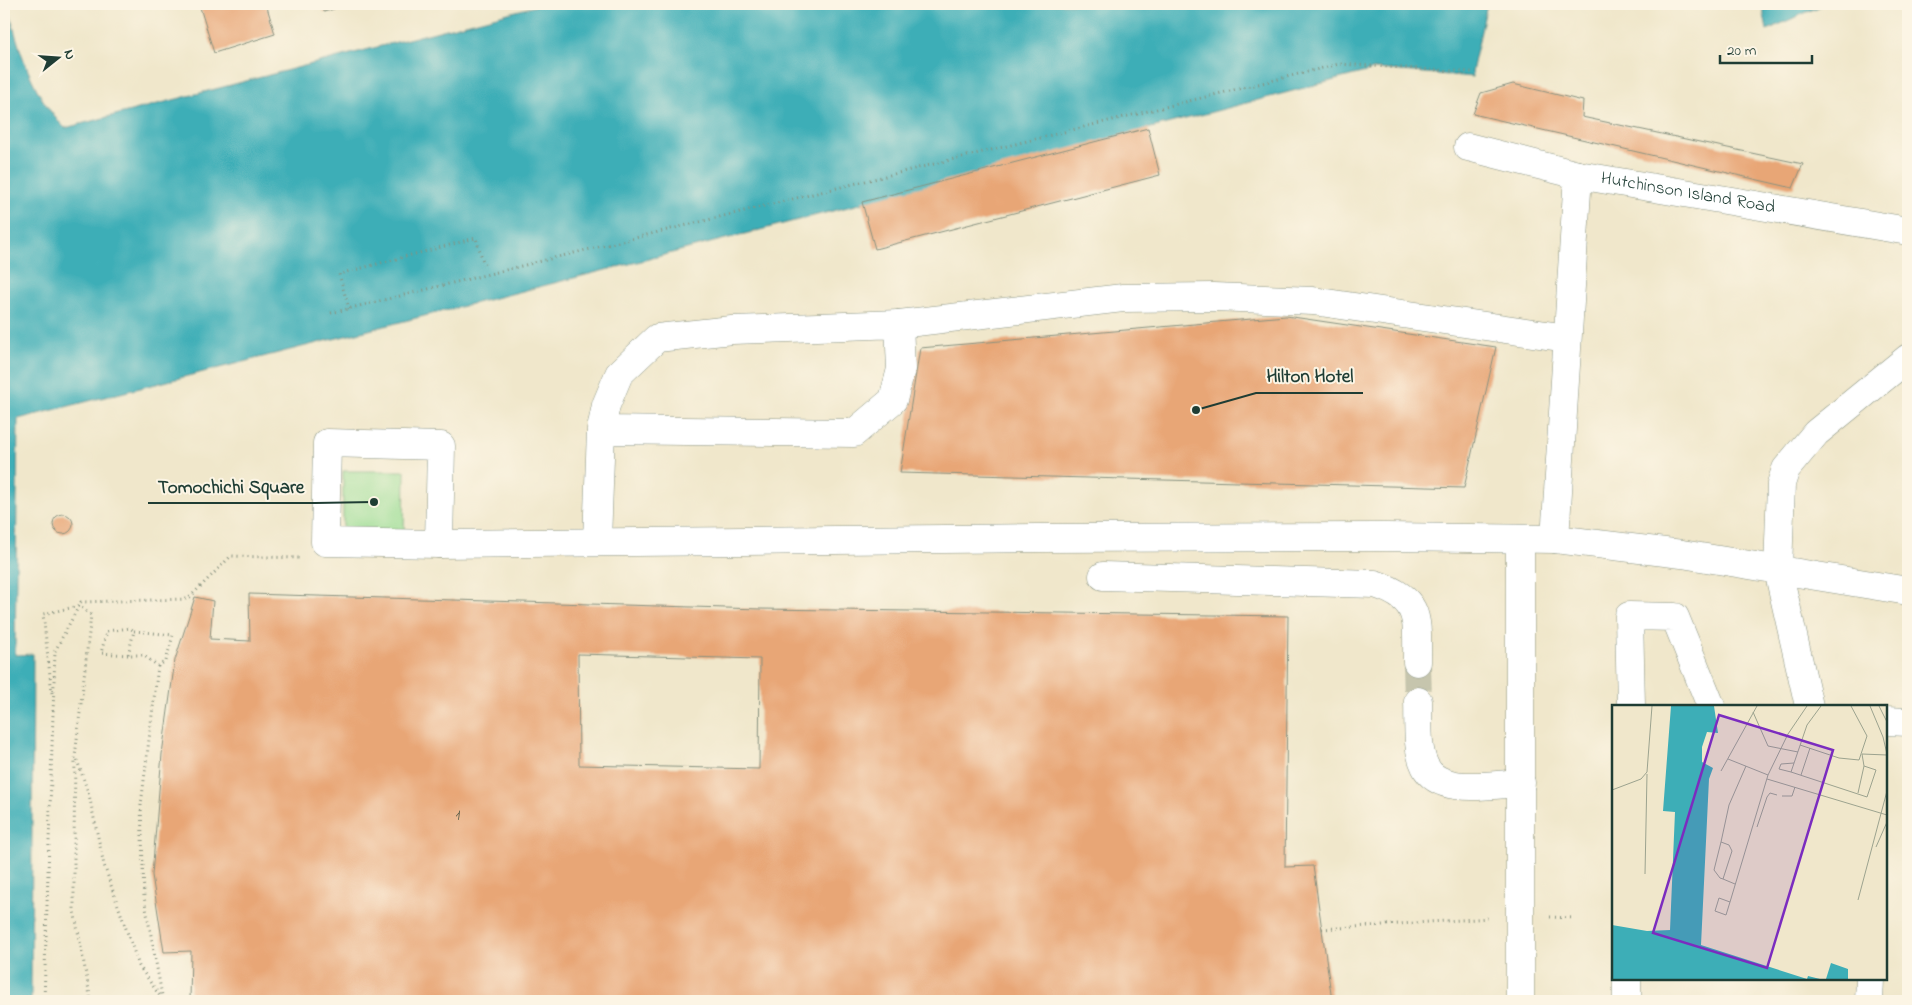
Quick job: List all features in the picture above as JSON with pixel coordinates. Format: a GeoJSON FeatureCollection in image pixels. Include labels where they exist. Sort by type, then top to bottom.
{"type":"FeatureCollection","features":[{"type":"Feature","properties":{"kind":"street","name":"Hutchinson Island Road"},"geometry":{"type":"LineString","coordinates":[[1468,147],[1578,175],[1908,231]]}},
{"type":"Feature","properties":{"kind":"street"},"geometry":{"type":"LineString","coordinates":[[1555,539],[1578,175]]}},
{"type":"Feature","properties":{"kind":"street"},"geometry":{"type":"LineString","coordinates":[[597,541],[602,430],[606,405],[619,374],[658,338],[732,330],[899,324],[1123,298],[1213,297],[1312,301],[1568,338]]}},
{"type":"Feature","properties":{"kind":"street"},"geometry":{"type":"LineString","coordinates":[[602,430],[854,433],[893,400],[901,369],[899,324]]}},
{"type":"Feature","properties":{"kind":"street"},"geometry":{"type":"LineString","coordinates":[[1809,705],[1778,570],[1781,484],[1786,470],[1816,433],[1908,358]]}},
{"type":"Feature","properties":{"kind":"street"},"geometry":{"type":"LineString","coordinates":[[439,544],[441,446],[327,443],[325,542],[439,544],[597,541],[1366,537],[1555,539],[1682,554],[1908,591]]}},
{"type":"Feature","properties":{"kind":"street"},"geometry":{"type":"LineString","coordinates":[[1520,539],[1520,1001]]}},
{"type":"Feature","properties":{"kind":"street"},"geometry":{"type":"LineString","coordinates":[[1103,576],[1375,584],[1394,590],[1410,603],[1417,621],[1417,662]]}},
{"type":"Feature","properties":{"kind":"street"},"geometry":{"type":"LineString","coordinates":[[1631,705],[1629,616],[1675,617],[1711,705]]}},
{"type":"Feature","properties":{"kind":"street"},"geometry":{"type":"LineString","coordinates":[[1418,701],[1420,747],[1425,766],[1437,781],[1456,786],[1520,783]]}},
{"type":"Feature","properties":{"kind":"street"},"geometry":{"type":"LineString","coordinates":[[1887,721],[1908,722]]}},
{"type":"Feature","properties":{"kind":"street"},"geometry":{"type":"LineString","coordinates":[[1627,980],[1627,1001]]}},
{"type":"Feature","properties":{"kind":"street"},"geometry":{"type":"LineString","coordinates":[[1869,1001],[1870,980]]}},
{"type":"Feature","properties":{"kind":"path"},"geometry":{"type":"LineString","coordinates":[[331,313],[1339,64],[1472,72]]}},
{"type":"Feature","properties":{"kind":"path"},"geometry":{"type":"LineString","coordinates":[[349,309],[339,274],[476,238],[484,265]]}},
{"type":"Feature","properties":{"kind":"path"},"geometry":{"type":"LineString","coordinates":[[44,1001],[56,651],[81,602],[188,599],[232,556],[300,558],[325,542]]}},
{"type":"Feature","properties":{"kind":"path"},"geometry":{"type":"LineString","coordinates":[[54,704],[43,614],[79,606],[91,615],[76,757],[74,910],[91,1001]]}},
{"type":"Feature","properties":{"kind":"path"},"geometry":{"type":"LineString","coordinates":[[130,628],[134,631],[172,635],[166,661],[158,666],[143,655],[101,653],[108,631],[130,628]]}},
{"type":"Feature","properties":{"kind":"path"},"geometry":{"type":"LineString","coordinates":[[128,655],[134,631]]}},
{"type":"Feature","properties":{"kind":"path"},"geometry":{"type":"LineString","coordinates":[[158,666],[141,805],[144,898],[163,1001]]}},
{"type":"Feature","properties":{"kind":"path"},"geometry":{"type":"LineString","coordinates":[[76,757],[89,795],[104,865],[140,966],[163,1001]]}},
{"type":"Feature","properties":{"kind":"path"},"geometry":{"type":"LineString","coordinates":[[1322,930],[1520,916],[1574,918]]}},
{"type":"Feature","properties":{"kind":"green space"},"geometry":{"type":"Polygon","coordinates":[[[343,471],[405,471],[404,536],[343,533],[343,471]]]}},
{"type":"Feature","properties":{"kind":"water"},"geometry":{"type":"Polygon","coordinates":[[[4,4],[8,4],[16,37],[35,86],[65,128],[543,4],[1487,4],[1472,72],[1473,77],[1377,69],[641,261],[18,419],[15,655],[33,654],[31,1001],[4,1001],[4,4]]]}},
{"type":"Feature","properties":{"kind":"water"},"geometry":{"type":"Polygon","coordinates":[[[1762,4],[1825,4],[1767,30],[1762,4]]]}},
{"type":"Feature","properties":{"kind":"building"},"geometry":{"type":"Polygon","coordinates":[[[199,4],[266,4],[275,34],[214,53],[199,4]]]}},
{"type":"Feature","properties":{"kind":"building"},"geometry":{"type":"Polygon","coordinates":[[[322,4],[350,4],[324,12],[322,4]]]}},
{"type":"Feature","properties":{"kind":"building"},"geometry":{"type":"Polygon","coordinates":[[[1513,84],[1583,101],[1582,117],[1803,164],[1793,188],[1473,114],[1481,93],[1513,84]]]}},
{"type":"Feature","properties":{"kind":"building"},"geometry":{"type":"Polygon","coordinates":[[[1148,128],[1160,175],[875,249],[862,202],[1148,128]]]}},
{"type":"Feature","properties":{"kind":"building"},"geometry":{"type":"Polygon","coordinates":[[[1286,316],[1496,347],[1464,488],[900,473],[920,348],[1286,316]]]}},
{"type":"Feature","properties":{"kind":"building"},"geometry":{"type":"Polygon","coordinates":[[[63,514],[70,517],[73,524],[70,531],[63,534],[56,531],[53,524],[56,517],[63,514]]]}},
{"type":"Feature","properties":{"kind":"building"},"geometry":{"type":"Polygon","coordinates":[[[249,594],[760,609],[1288,616],[1285,867],[1313,866],[1332,1001],[190,1001],[191,951],[164,952],[152,875],[162,754],[175,660],[195,597],[213,601],[210,639],[250,641],[249,594]],[[578,654],[579,765],[759,769],[760,659],[578,654]]]}},
{"type":"Feature","properties":{"kind":"tunnel"},"geometry":{"type":"LineString","coordinates":[[1417,662],[1418,701]]}},
{"type":"Feature","properties":{"kind":"place","name":"Hilton Hotel"},"geometry":{"type":"Point","coordinates":[1196,410]}},
{"type":"Feature","properties":{"kind":"place","name":"Tomochichi Square"},"geometry":{"type":"Point","coordinates":[374,502]}}]}
